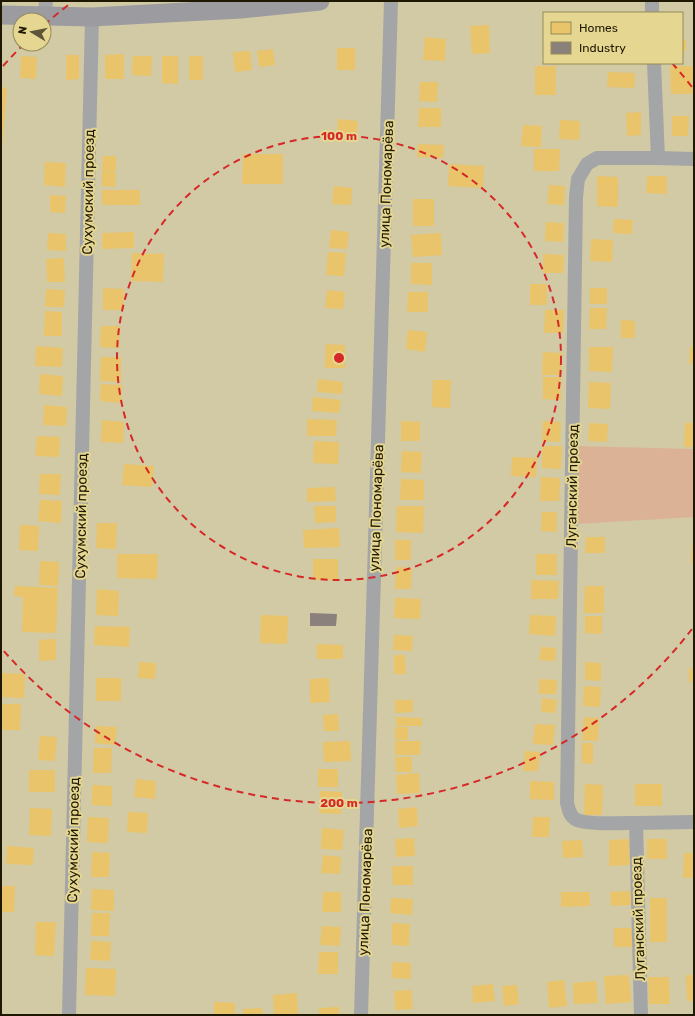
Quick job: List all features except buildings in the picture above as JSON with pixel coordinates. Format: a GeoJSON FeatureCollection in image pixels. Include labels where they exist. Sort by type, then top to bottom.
{"type":"FeatureCollection","features":[{"type":"Feature","properties":{"kind":"street"},"geometry":{"type":"LineString","coordinates":[[1,16],[46,9],[92,17],[241,9],[320,1]]}},
{"type":"Feature","properties":{"kind":"street","name":"улица Пономарёва"},"geometry":{"type":"LineString","coordinates":[[361,1015],[391,1]]}},
{"type":"Feature","properties":{"kind":"street"},"geometry":{"type":"LineString","coordinates":[[652,1],[652,12]]}},
{"type":"Feature","properties":{"kind":"street","name":"Сухумский проезд"},"geometry":{"type":"LineString","coordinates":[[69,1015],[92,17]]}},
{"type":"Feature","properties":{"kind":"street"},"geometry":{"type":"LineString","coordinates":[[654,64],[658,158]]}},
{"type":"Feature","properties":{"kind":"street","name":"Луганский проезд"},"geometry":{"type":"LineString","coordinates":[[694,159],[597,158],[587,164],[578,179],[576,196],[568,802],[570,813],[576,820],[585,822],[694,822]]}},
{"type":"Feature","properties":{"kind":"street","name":"Луганский проезд"},"geometry":{"type":"LineString","coordinates":[[636,823],[641,1015]]}},
{"type":"Feature","properties":{"kind":"shaded area"},"geometry":{"type":"Polygon","coordinates":[[[576,446],[694,449],[694,517],[576,524],[576,446]]]}}]}
